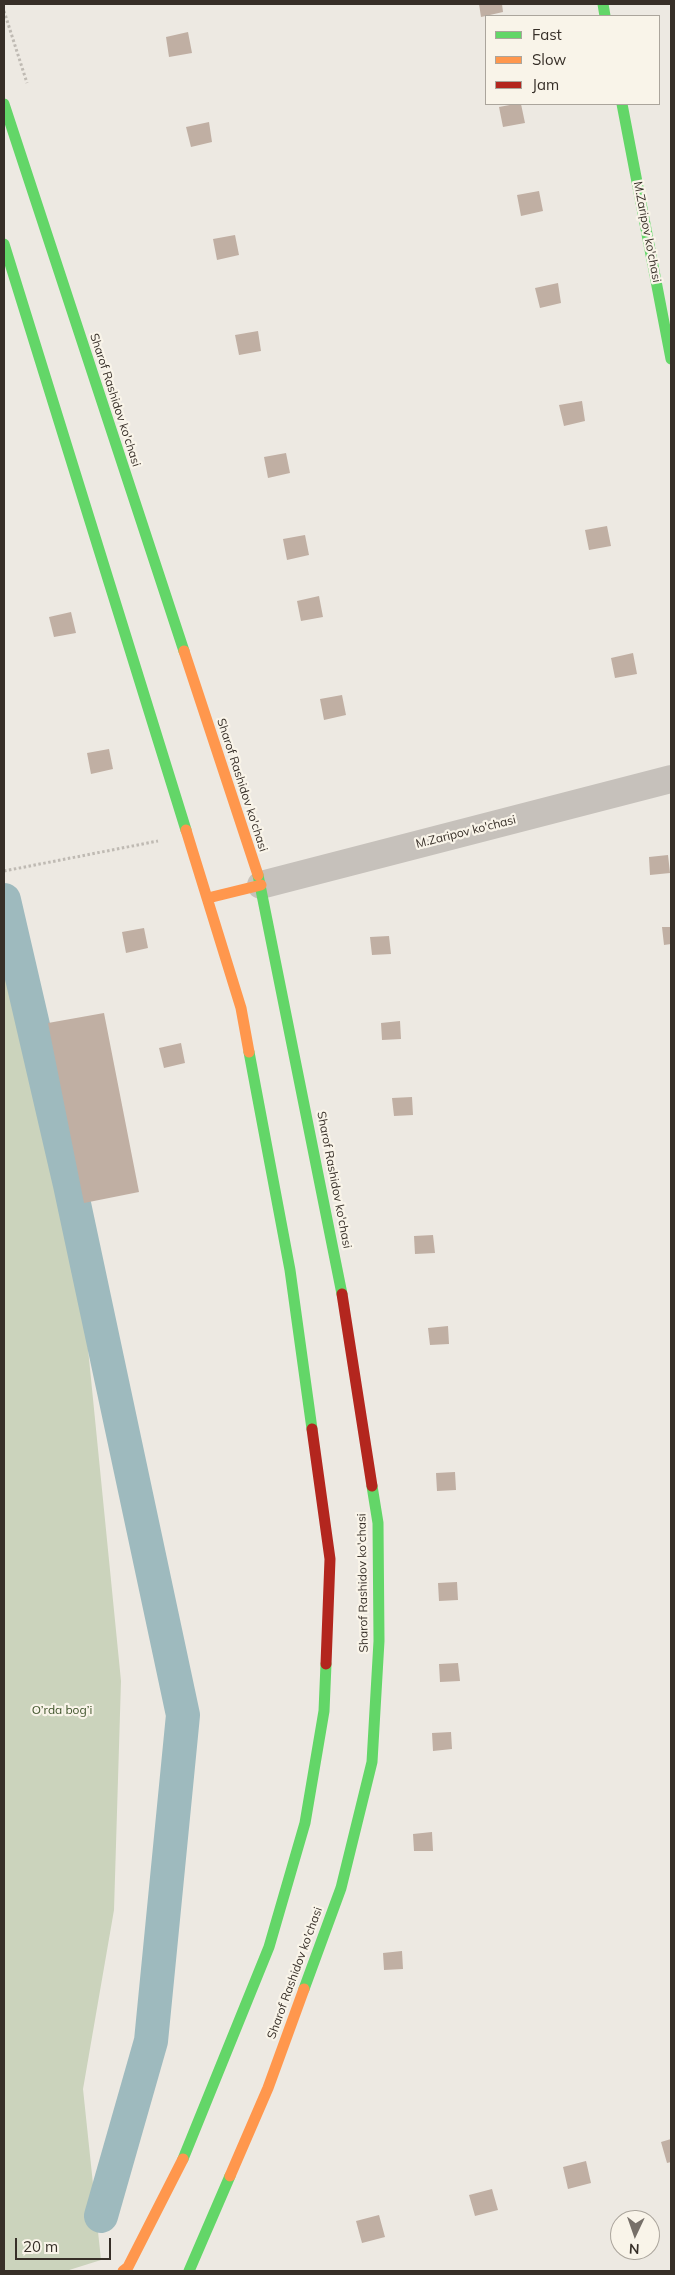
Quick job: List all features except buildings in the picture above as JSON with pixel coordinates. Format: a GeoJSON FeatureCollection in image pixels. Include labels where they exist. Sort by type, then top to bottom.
{"type":"FeatureCollection","features":[{"type":"Feature","properties":{"kind":"street","name":"Sharof Rashidov ko'chasi"},"geometry":{"type":"LineString","coordinates":[[4,104],[261,885],[345,1308],[378,1523],[379,1641],[372,1762],[341,1888],[268,2088],[189,2271]]}},
{"type":"Feature","properties":{"kind":"street","name":"M.Zaripov ko'chasi"},"geometry":{"type":"LineString","coordinates":[[622,105],[671,359]]}},
{"type":"Feature","properties":{"kind":"street"},"geometry":{"type":"LineString","coordinates":[[4,244],[144,700],[242,1008],[291,1279],[330,1559],[324,1712],[305,1823],[269,1947],[176,2175],[128,2267],[123,2271]]}},
{"type":"Feature","properties":{"kind":"street","name":"M.Zaripov ko'chasi"},"geometry":{"type":"LineString","coordinates":[[261,885],[671,779]]}},
{"type":"Feature","properties":{"kind":"street"},"geometry":{"type":"LineString","coordinates":[[208,898],[261,885]]}},
{"type":"Feature","properties":{"kind":"path"},"geometry":{"type":"LineString","coordinates":[[4,871],[188,835]]}},
{"type":"Feature","properties":{"kind":"green space","name":"O’rda bog’i"},"geometry":{"type":"Polygon","coordinates":[[[4,936],[24,1014],[79,1258],[121,1681],[114,1910],[83,2089],[101,2260],[66,2271],[4,2271],[4,936]]]}},
{"type":"Feature","properties":{"kind":"waterway"},"geometry":{"type":"LineString","coordinates":[[4,900],[70,1185],[183,1715],[151,2041],[101,2216]]}},
{"type":"Feature","properties":{"kind":"traffic: fast"},"geometry":{"type":"LineString","coordinates":[[603,4],[605,15]]}},
{"type":"Feature","properties":{"kind":"traffic: fast"},"geometry":{"type":"LineString","coordinates":[[4,104],[184,651]]}},
{"type":"Feature","properties":{"kind":"traffic: fast"},"geometry":{"type":"LineString","coordinates":[[622,105],[671,359]]}},
{"type":"Feature","properties":{"kind":"traffic: fast"},"geometry":{"type":"LineString","coordinates":[[4,244],[186,830]]}},
{"type":"Feature","properties":{"kind":"traffic: fast"},"geometry":{"type":"LineString","coordinates":[[258,875],[342,1294]]}},
{"type":"Feature","properties":{"kind":"traffic: fast"},"geometry":{"type":"LineString","coordinates":[[249,1052],[290,1270],[312,1429]]}},
{"type":"Feature","properties":{"kind":"traffic: fast"},"geometry":{"type":"LineString","coordinates":[[304,1989],[341,1888],[372,1762],[379,1641],[378,1523],[372,1486]]}},
{"type":"Feature","properties":{"kind":"traffic: fast"},"geometry":{"type":"LineString","coordinates":[[183,2159],[269,1947],[305,1823],[324,1711],[326,1664]]}},
{"type":"Feature","properties":{"kind":"traffic: fast"},"geometry":{"type":"LineString","coordinates":[[189,2271],[230,2176]]}},
{"type":"Feature","properties":{"kind":"traffic: slow"},"geometry":{"type":"LineString","coordinates":[[184,651],[258,875]]}},
{"type":"Feature","properties":{"kind":"traffic: slow"},"geometry":{"type":"LineString","coordinates":[[186,830],[241,1008],[249,1052]]}},
{"type":"Feature","properties":{"kind":"traffic: slow"},"geometry":{"type":"LineString","coordinates":[[208,898],[261,885]]}},
{"type":"Feature","properties":{"kind":"traffic: slow"},"geometry":{"type":"LineString","coordinates":[[230,2176],[268,2088],[304,1989]]}},
{"type":"Feature","properties":{"kind":"traffic: slow"},"geometry":{"type":"LineString","coordinates":[[123,2271],[128,2267],[183,2159]]}},
{"type":"Feature","properties":{"kind":"traffic: jam"},"geometry":{"type":"LineString","coordinates":[[342,1294],[372,1486]]}},
{"type":"Feature","properties":{"kind":"traffic: jam"},"geometry":{"type":"LineString","coordinates":[[312,1429],[330,1559],[326,1664]]}}]}
